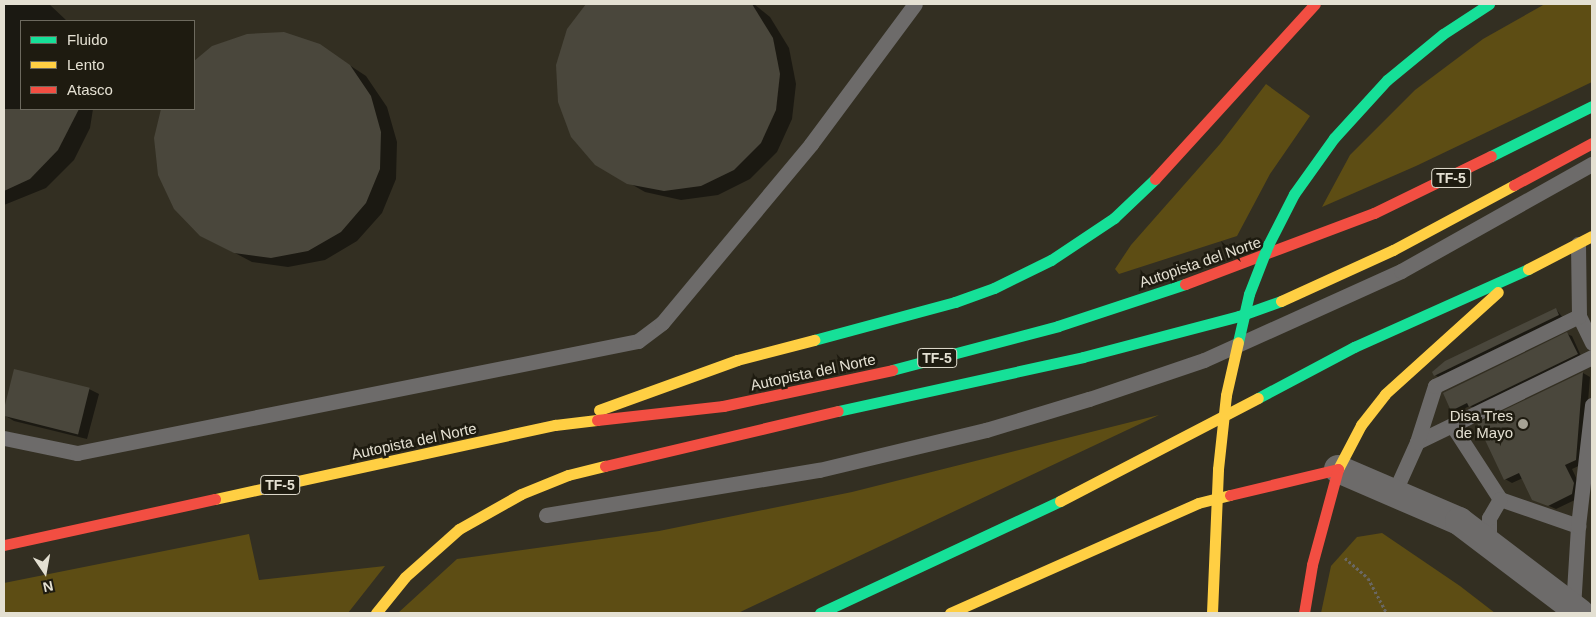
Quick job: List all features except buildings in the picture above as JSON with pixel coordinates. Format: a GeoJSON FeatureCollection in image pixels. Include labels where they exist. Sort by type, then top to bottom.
{"type":"FeatureCollection","features":[{"type":"Feature","properties":{"kind":"main road"},"geometry":{"type":"LineString","coordinates":[[556,425],[737,360],[955,302],[994,288],[1051,260],[1114,218],[1140,195],[1315,4]]}},
{"type":"Feature","properties":{"kind":"main road"},"geometry":{"type":"LineString","coordinates":[[1212,613],[1220,451],[1226,395],[1249,294],[1268,245],[1294,194],[1334,138],[1387,80],[1443,34],[1489,4]]}},
{"type":"Feature","properties":{"kind":"main road","name":"Autopista del Norte"},"geometry":{"type":"LineString","coordinates":[[4,545],[556,425],[723,406],[865,377],[1058,326],[1216,274],[1374,213],[1592,106]]}},
{"type":"Feature","properties":{"kind":"main road"},"geometry":{"type":"LineString","coordinates":[[376,613],[404,577],[459,529],[520,494],[630,458],[1083,357],[1239,316],[1293,297],[1393,250],[1592,143]]}},
{"type":"Feature","properties":{"kind":"main road"},"geometry":{"type":"LineString","coordinates":[[820,613],[1102,481],[1354,348],[1517,275],[1592,236]]}},
{"type":"Feature","properties":{"kind":"main road"},"geometry":{"type":"LineString","coordinates":[[1304,613],[1312,565],[1338,469],[1361,425],[1385,394],[1517,275]]}},
{"type":"Feature","properties":{"kind":"main road"},"geometry":{"type":"LineString","coordinates":[[950,613],[1049,566],[1198,503],[1338,469]]}},
{"type":"Feature","properties":{"kind":"street"},"geometry":{"type":"LineString","coordinates":[[1338,469],[1395,491],[1459,521],[1577,611]]}},
{"type":"Feature","properties":{"kind":"lane"},"geometry":{"type":"LineString","coordinates":[[4,438],[77,453],[638,341],[662,323],[805,152],[915,4]]}},
{"type":"Feature","properties":{"kind":"lane"},"geometry":{"type":"LineString","coordinates":[[546,515],[819,470],[986,430],[1089,399],[1204,360],[1368,287],[1592,164]]}},
{"type":"Feature","properties":{"kind":"lane"},"geometry":{"type":"LineString","coordinates":[[1578,244],[1581,291],[1578,316],[1592,343]]}},
{"type":"Feature","properties":{"kind":"lane"},"geometry":{"type":"LineString","coordinates":[[1395,491],[1417,442],[1435,386],[1578,316]]}},
{"type":"Feature","properties":{"kind":"lane"},"geometry":{"type":"LineString","coordinates":[[1417,442],[1592,357]]}},
{"type":"Feature","properties":{"kind":"lane"},"geometry":{"type":"LineString","coordinates":[[1577,611],[1578,526],[1592,405]]}},
{"type":"Feature","properties":{"kind":"lane"},"geometry":{"type":"LineString","coordinates":[[1452,425],[1500,499],[1578,526]]}},
{"type":"Feature","properties":{"kind":"lane"},"geometry":{"type":"LineString","coordinates":[[1489,543],[1489,518],[1500,499]]}},
{"type":"Feature","properties":{"kind":"path"},"geometry":{"type":"LineString","coordinates":[[1340,556],[1355,563],[1368,578],[1388,613]]}},
{"type":"Feature","properties":{"kind":"shaded area"},"geometry":{"type":"Polygon","coordinates":[[[1545,4],[1592,4],[1592,82],[1416,166],[1322,207],[1350,155],[1415,90],[1483,39],[1545,4]]]}},
{"type":"Feature","properties":{"kind":"shaded area"},"geometry":{"type":"Polygon","coordinates":[[[1266,84],[1310,116],[1270,174],[1237,236],[1119,274],[1115,269],[1131,245],[1220,144],[1266,84]]]}},
{"type":"Feature","properties":{"kind":"shaded area"},"geometry":{"type":"Polygon","coordinates":[[[1159,415],[738,613],[398,613],[457,559],[659,531],[852,492],[1159,415]]]}},
{"type":"Feature","properties":{"kind":"shaded area"},"geometry":{"type":"Polygon","coordinates":[[[1382,533],[1460,586],[1495,613],[1321,613],[1331,566],[1357,537],[1382,533]]]}},
{"type":"Feature","properties":{"kind":"shaded area"},"geometry":{"type":"Polygon","coordinates":[[[249,534],[259,580],[385,566],[348,613],[4,613],[4,583],[249,534]]]}},
{"type":"Feature","properties":{"kind":"traffic: fast"},"geometry":{"type":"LineString","coordinates":[[1334,138],[1387,80],[1443,34],[1489,4]]}},
{"type":"Feature","properties":{"kind":"traffic: fast"},"geometry":{"type":"LineString","coordinates":[[1491,156],[1592,106]]}},
{"type":"Feature","properties":{"kind":"traffic: fast"},"geometry":{"type":"LineString","coordinates":[[1238,342],[1249,294],[1268,245],[1294,194],[1334,138]]}},
{"type":"Feature","properties":{"kind":"traffic: fast"},"geometry":{"type":"LineString","coordinates":[[814,340],[955,302],[994,288],[1051,260],[1114,218],[1155,179]]}},
{"type":"Feature","properties":{"kind":"traffic: fast"},"geometry":{"type":"LineString","coordinates":[[1258,398],[1354,347],[1528,269]]}},
{"type":"Feature","properties":{"kind":"traffic: fast"},"geometry":{"type":"LineString","coordinates":[[892,370],[1058,326],[1185,284]]}},
{"type":"Feature","properties":{"kind":"traffic: fast"},"geometry":{"type":"LineString","coordinates":[[838,411],[1083,357],[1239,316],[1281,301]]}},
{"type":"Feature","properties":{"kind":"traffic: fast"},"geometry":{"type":"LineString","coordinates":[[820,613],[1060,501]]}},
{"type":"Feature","properties":{"kind":"traffic: slow"},"geometry":{"type":"LineString","coordinates":[[1281,301],[1393,250],[1514,185]]}},
{"type":"Feature","properties":{"kind":"traffic: slow"},"geometry":{"type":"LineString","coordinates":[[1528,269],[1592,236]]}},
{"type":"Feature","properties":{"kind":"traffic: slow"},"geometry":{"type":"LineString","coordinates":[[1338,469],[1361,425],[1385,394],[1498,292]]}},
{"type":"Feature","properties":{"kind":"traffic: slow"},"geometry":{"type":"LineString","coordinates":[[599,410],[737,360],[814,340]]}},
{"type":"Feature","properties":{"kind":"traffic: slow"},"geometry":{"type":"LineString","coordinates":[[1212,613],[1218,469],[1226,395],[1238,342]]}},
{"type":"Feature","properties":{"kind":"traffic: slow"},"geometry":{"type":"LineString","coordinates":[[1060,501],[1258,398]]}},
{"type":"Feature","properties":{"kind":"traffic: slow"},"geometry":{"type":"LineString","coordinates":[[215,499],[555,425],[597,420]]}},
{"type":"Feature","properties":{"kind":"traffic: slow"},"geometry":{"type":"LineString","coordinates":[[376,613],[405,577],[459,529],[521,494],[568,475],[605,466]]}},
{"type":"Feature","properties":{"kind":"traffic: slow"},"geometry":{"type":"LineString","coordinates":[[950,613],[1198,503],[1230,495]]}},
{"type":"Feature","properties":{"kind":"traffic: jam"},"geometry":{"type":"LineString","coordinates":[[1155,179],[1315,4]]}},
{"type":"Feature","properties":{"kind":"traffic: jam"},"geometry":{"type":"LineString","coordinates":[[1514,185],[1592,143]]}},
{"type":"Feature","properties":{"kind":"traffic: jam"},"geometry":{"type":"LineString","coordinates":[[1185,284],[1374,213],[1491,156]]}},
{"type":"Feature","properties":{"kind":"traffic: jam"},"geometry":{"type":"LineString","coordinates":[[597,420],[723,406],[892,370]]}},
{"type":"Feature","properties":{"kind":"traffic: jam"},"geometry":{"type":"LineString","coordinates":[[605,466],[838,411]]}},
{"type":"Feature","properties":{"kind":"traffic: jam"},"geometry":{"type":"LineString","coordinates":[[1230,495],[1338,469],[1312,565],[1304,613]]}},
{"type":"Feature","properties":{"kind":"traffic: jam"},"geometry":{"type":"LineString","coordinates":[[4,545],[215,499]]}},
{"type":"Feature","properties":{"kind":"place","name":"Disa Tres de Mayo"},"geometry":{"type":"Point","coordinates":[1523,424]}}]}
